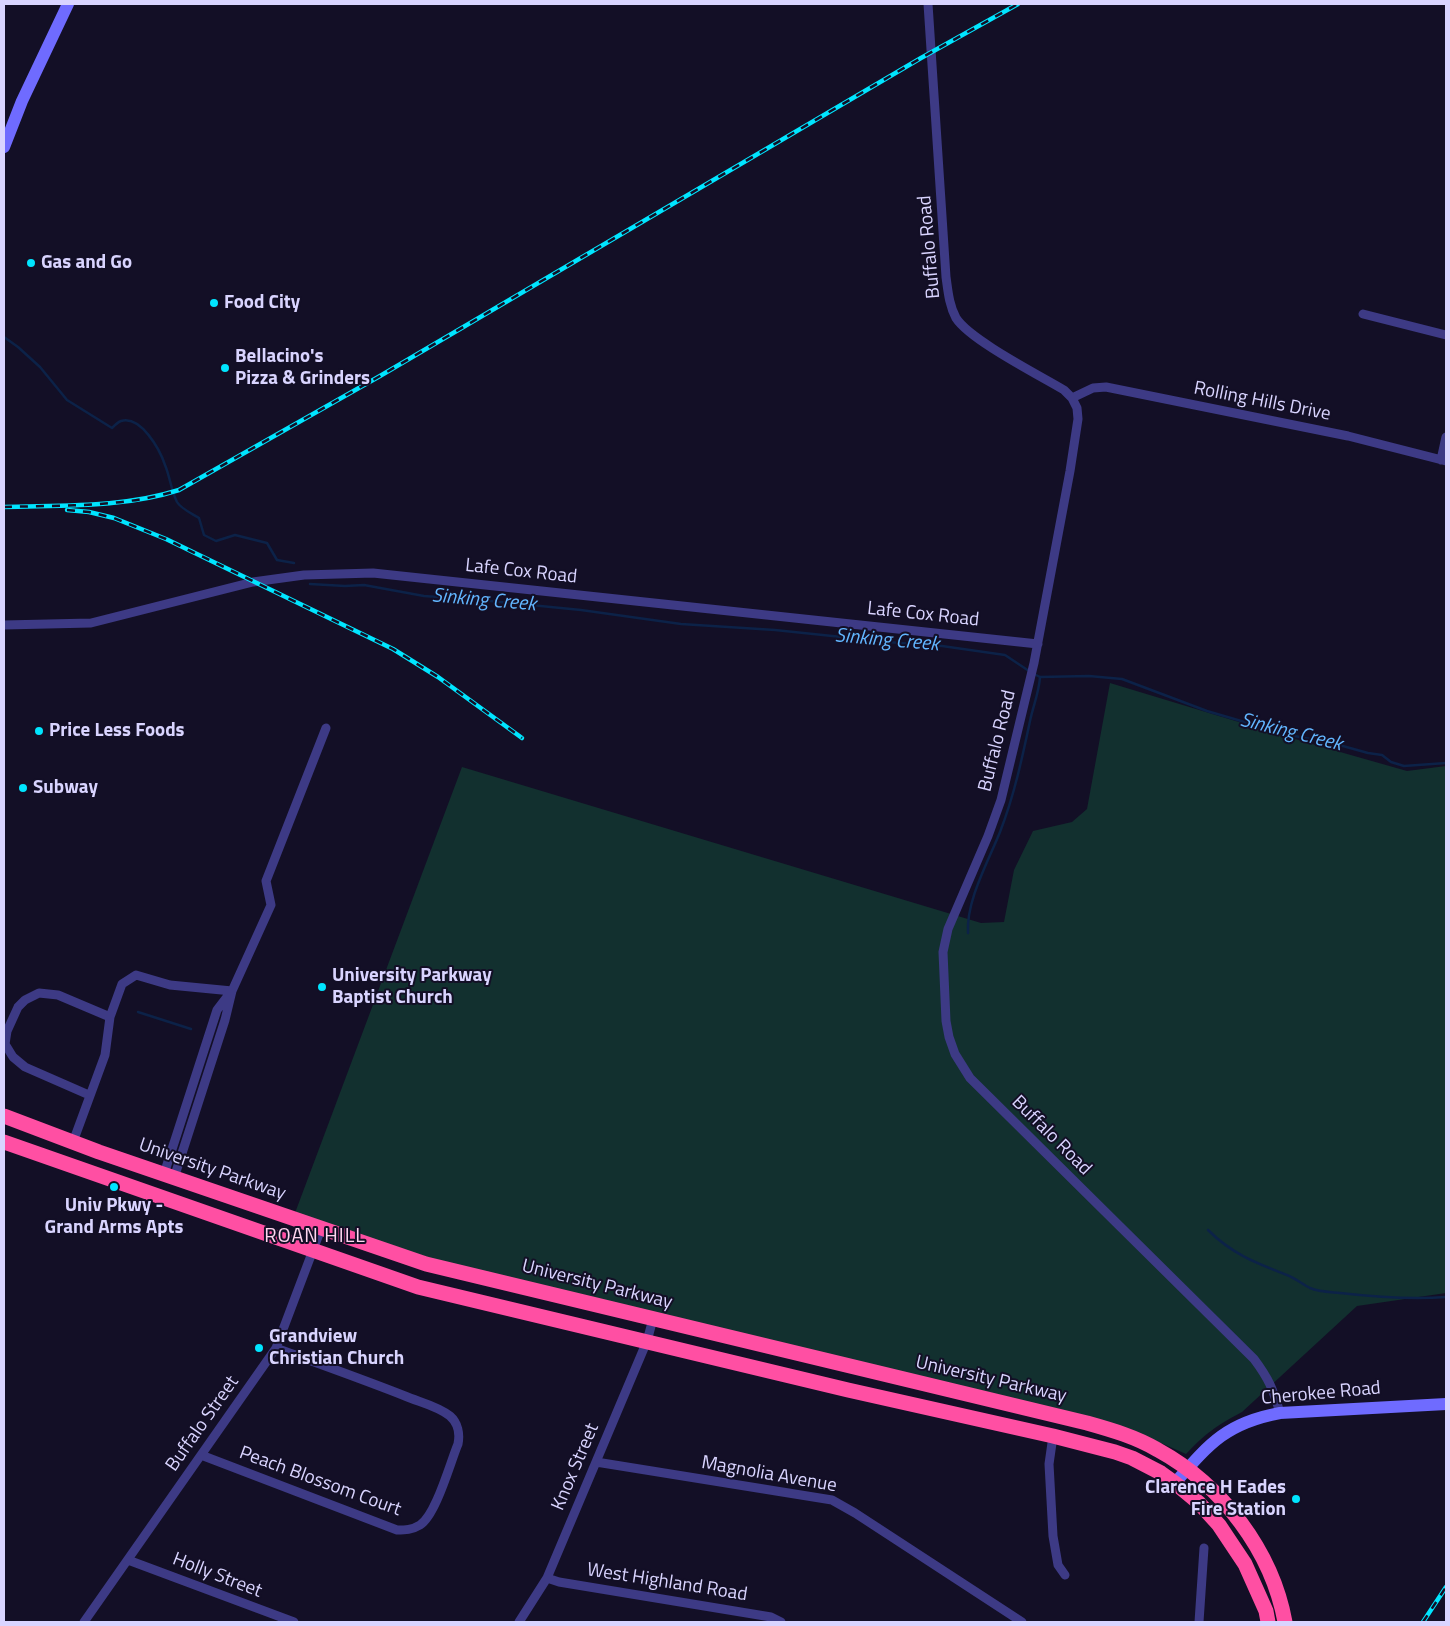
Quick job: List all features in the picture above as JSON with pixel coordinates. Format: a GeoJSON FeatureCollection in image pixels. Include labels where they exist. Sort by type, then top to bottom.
{"type":"FeatureCollection","features":[{"type":"Feature","properties":{"kind":"highway","name":"University Parkway"},"geometry":{"type":"LineString","coordinates":[[4,1116],[208,1190],[426,1264],[1128,1435],[1151,1446],[1187,1468],[1216,1494],[1236,1516],[1254,1542],[1277,1592],[1285,1622]]}},
{"type":"Feature","properties":{"kind":"highway"},"geometry":{"type":"LineString","coordinates":[[4,1142],[418,1287],[848,1390],[1053,1436],[1132,1458],[1161,1473],[1175,1483],[1199,1503],[1219,1525],[1237,1550],[1255,1584],[1266,1611],[1268,1622]]}},
{"type":"Feature","properties":{"kind":"highway"},"geometry":{"type":"LineString","coordinates":[[64,1163],[73,1142]]}},
{"type":"Feature","properties":{"kind":"highway"},"geometry":{"type":"LineString","coordinates":[[202,1211],[208,1190]]}},
{"type":"Feature","properties":{"kind":"highway"},"geometry":{"type":"LineString","coordinates":[[480,1301],[485,1279]]}},
{"type":"Feature","properties":{"kind":"highway"},"geometry":{"type":"LineString","coordinates":[[848,1390],[854,1368]]}},
{"type":"Feature","properties":{"kind":"main road"},"geometry":{"type":"LineString","coordinates":[[4,146],[22,101],[68,4]]}},
{"type":"Feature","properties":{"kind":"main road","name":"Cherokee Road"},"geometry":{"type":"LineString","coordinates":[[1187,1468],[1209,1444],[1233,1428],[1253,1419],[1280,1413],[1446,1404]]}},
{"type":"Feature","properties":{"kind":"main road"},"geometry":{"type":"LineString","coordinates":[[1175,1483],[1187,1468]]}},
{"type":"Feature","properties":{"kind":"street","name":"Buffalo Road"},"geometry":{"type":"LineString","coordinates":[[928,4],[946,277],[952,310],[960,323],[973,335],[1064,390],[1072,398],[1077,408],[1078,419],[1077,434],[1038,644],[1001,800],[981,853],[948,929],[943,952],[943,975],[949,1037],[955,1054],[970,1078],[1254,1359],[1267,1376],[1280,1413]]}},
{"type":"Feature","properties":{"kind":"street"},"geometry":{"type":"LineString","coordinates":[[1363,314],[1446,334]]}},
{"type":"Feature","properties":{"kind":"street","name":"Rolling Hills Drive"},"geometry":{"type":"LineString","coordinates":[[1072,398],[1093,388],[1106,387],[1348,436],[1443,460]]}},
{"type":"Feature","properties":{"kind":"street"},"geometry":{"type":"LineString","coordinates":[[1443,460],[1446,437]]}},
{"type":"Feature","properties":{"kind":"street","name":"Lafe Cox Road"},"geometry":{"type":"LineString","coordinates":[[4,625],[91,623],[253,582],[304,575],[373,573],[1038,644]]}},
{"type":"Feature","properties":{"kind":"street"},"geometry":{"type":"LineString","coordinates":[[169,1176],[225,1020],[232,991],[272,905],[266,881],[326,728]]}},
{"type":"Feature","properties":{"kind":"street"},"geometry":{"type":"LineString","coordinates":[[73,1142],[105,1054],[110,1017],[122,984],[136,975],[170,985],[232,991]]}},
{"type":"Feature","properties":{"kind":"street"},"geometry":{"type":"LineString","coordinates":[[89,1095],[25,1067],[13,1057],[6,1044],[7,1031],[18,1007],[25,1000],[38,993],[58,995],[110,1017]]}},
{"type":"Feature","properties":{"kind":"street","name":"Buffalo Street"},"geometry":{"type":"LineString","coordinates":[[84,1622],[276,1348],[321,1229]]}},
{"type":"Feature","properties":{"kind":"street","name":"Knox Street"},"geometry":{"type":"LineString","coordinates":[[519,1622],[547,1578],[647,1341],[653,1319]]}},
{"type":"Feature","properties":{"kind":"street","name":"Peach Blossom Court"},"geometry":{"type":"LineString","coordinates":[[201,1455],[397,1530],[414,1528],[429,1517],[460,1436],[452,1417],[390,1390],[276,1348]]}},
{"type":"Feature","properties":{"kind":"street"},"geometry":{"type":"LineString","coordinates":[[1053,1436],[1049,1464],[1053,1536],[1058,1565],[1065,1575]]}},
{"type":"Feature","properties":{"kind":"street","name":"Magnolia Avenue"},"geometry":{"type":"LineString","coordinates":[[596,1462],[832,1500],[1022,1622]]}},
{"type":"Feature","properties":{"kind":"street"},"geometry":{"type":"LineString","coordinates":[[1199,1622],[1204,1548]]}},
{"type":"Feature","properties":{"kind":"street","name":"Holly Street"},"geometry":{"type":"LineString","coordinates":[[128,1560],[294,1622]]}},
{"type":"Feature","properties":{"kind":"street","name":"West Highland Road"},"geometry":{"type":"LineString","coordinates":[[547,1578],[559,1582],[771,1617],[781,1622]]}},
{"type":"Feature","properties":{"kind":"green space"},"geometry":{"type":"Polygon","coordinates":[[[1110,683],[1407,771],[1446,766],[1446,1293],[1357,1306],[1242,1412],[1212,1430],[1186,1454],[1136,1432],[448,1264],[295,1213],[462,767],[981,923],[1004,922],[1014,870],[1033,831],[1072,822],[1087,809],[1110,683]]]}},
{"type":"Feature","properties":{"kind":"waterway","name":"Sinking Creek"},"geometry":{"type":"LineString","coordinates":[[4,337],[40,367],[67,400],[112,428],[120,422],[128,421],[136,423],[142,428],[149,435],[162,459],[177,502],[184,509],[199,518],[204,535],[216,541],[235,535],[267,543],[277,560],[294,563]]}},
{"type":"Feature","properties":{"kind":"waterway","name":"Sinking Creek"},"geometry":{"type":"LineString","coordinates":[[310,584],[364,585],[424,596],[581,610],[681,624],[775,630],[942,646],[1005,655],[1029,671]]}},
{"type":"Feature","properties":{"kind":"waterway","name":"Sinking Creek"},"geometry":{"type":"LineString","coordinates":[[1034,674],[1040,677],[1089,676],[1122,679],[1207,711],[1289,735],[1382,755],[1391,762],[1404,766],[1446,763]]}},
{"type":"Feature","properties":{"kind":"waterway"},"geometry":{"type":"LineString","coordinates":[[968,933],[970,908],[974,895],[1000,832],[1014,791],[1040,677]]}},
{"type":"Feature","properties":{"kind":"waterway"},"geometry":{"type":"LineString","coordinates":[[138,1012],[191,1029]]}},
{"type":"Feature","properties":{"kind":"waterway"},"geometry":{"type":"LineString","coordinates":[[1208,1230],[1235,1252],[1290,1276],[1313,1289],[1393,1298],[1446,1297]]}},
{"type":"Feature","properties":{"kind":"railway"},"geometry":{"type":"LineString","coordinates":[[4,507],[114,503],[158,496],[179,490],[380,376],[921,58],[1018,4]]}},
{"type":"Feature","properties":{"kind":"railway"},"geometry":{"type":"LineString","coordinates":[[67,510],[89,512],[114,518],[166,539],[393,649],[438,677],[522,738]]}},
{"type":"Feature","properties":{"kind":"railway"},"geometry":{"type":"LineString","coordinates":[[1423,1622],[1446,1587]]}},
{"type":"Feature","properties":{"kind":"place","name":"Gas and Go"},"geometry":{"type":"Point","coordinates":[31,263]}},
{"type":"Feature","properties":{"kind":"place","name":"Food City"},"geometry":{"type":"Point","coordinates":[214,303]}},
{"type":"Feature","properties":{"kind":"place","name":"Bellacino's Pizza & Grinders"},"geometry":{"type":"Point","coordinates":[225,368]}},
{"type":"Feature","properties":{"kind":"place","name":"Price Less Foods"},"geometry":{"type":"Point","coordinates":[39,731]}},
{"type":"Feature","properties":{"kind":"place","name":"Subway"},"geometry":{"type":"Point","coordinates":[23,788]}},
{"type":"Feature","properties":{"kind":"place","name":"University Parkway Baptist Church"},"geometry":{"type":"Point","coordinates":[322,987]}},
{"type":"Feature","properties":{"kind":"place","name":"Univ Pkwy - Grand Arms Apts"},"geometry":{"type":"Point","coordinates":[114,1187]}},
{"type":"Feature","properties":{"kind":"place","name":"Grandview Christian Church"},"geometry":{"type":"Point","coordinates":[259,1348]}},
{"type":"Feature","properties":{"kind":"place","name":"Clarence H Eades Fire Station"},"geometry":{"type":"Point","coordinates":[1296,1499]}},
{"type":"Feature","properties":{"kind":"district","name":"ROAN HILL"},"geometry":{"type":"Point","coordinates":[315,1237]}}]}
